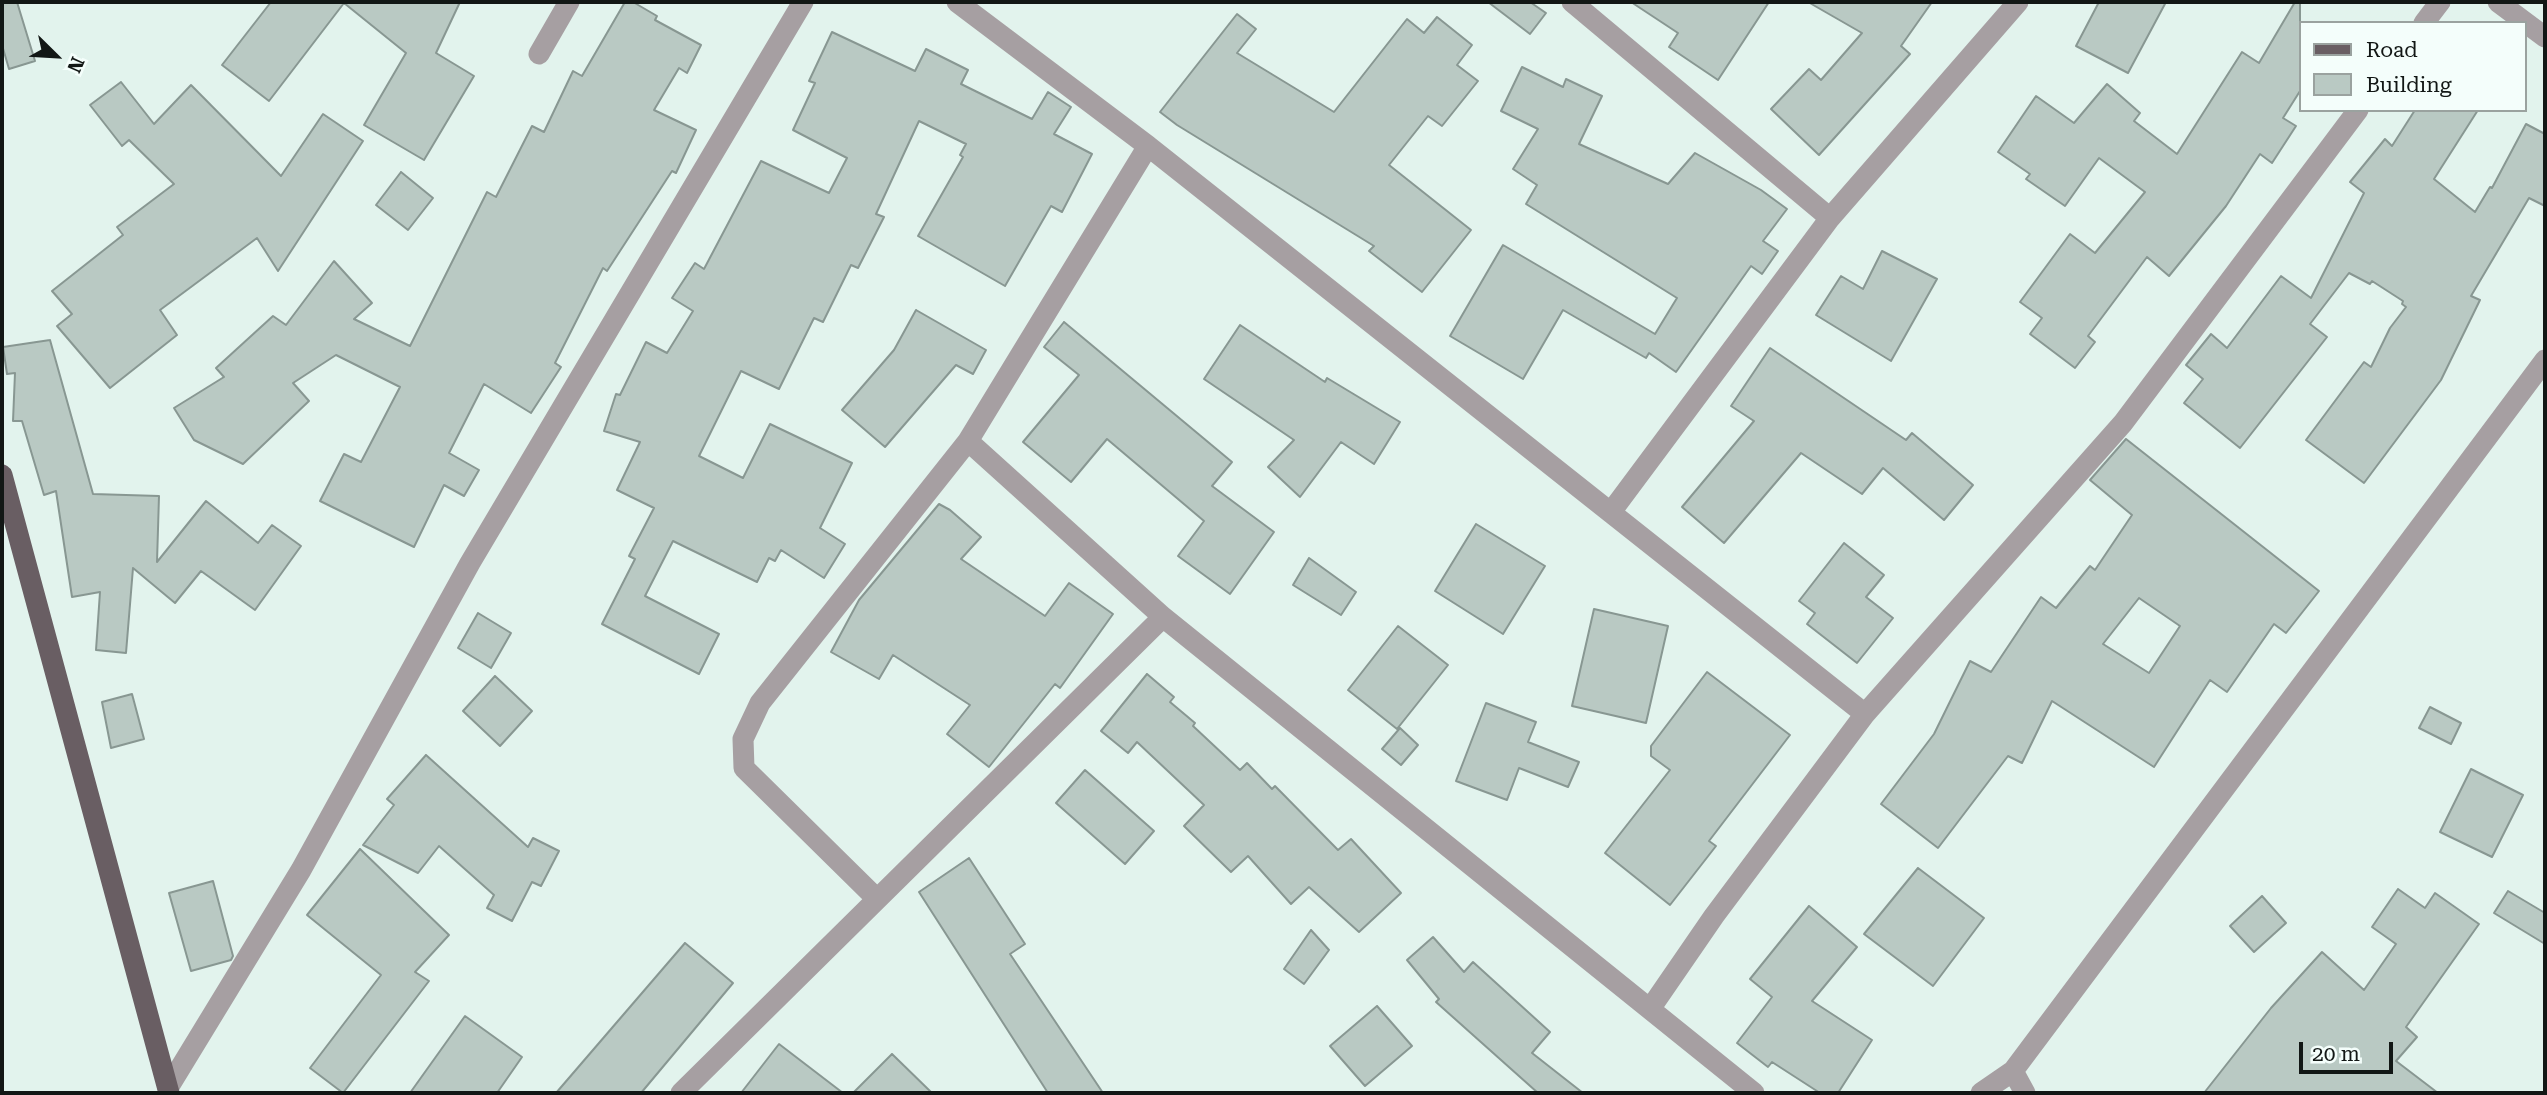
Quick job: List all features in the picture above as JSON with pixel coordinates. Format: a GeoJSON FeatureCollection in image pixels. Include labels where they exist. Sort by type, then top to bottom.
{"type":"FeatureCollection","features":[{"type":"Feature","properties":{"kind":"main road"},"geometry":{"type":"LineString","coordinates":[[2,475],[169,1090]]}},
{"type":"Feature","properties":{"kind":"street"},"geometry":{"type":"LineString","coordinates":[[539,54],[569,2]]}},
{"type":"Feature","properties":{"kind":"street"},"geometry":{"type":"LineString","coordinates":[[169,1090],[301,870],[470,563],[803,2]]}},
{"type":"Feature","properties":{"kind":"street"},"geometry":{"type":"LineString","coordinates":[[957,2],[1148,146],[1864,714]]}},
{"type":"Feature","properties":{"kind":"street"},"geometry":{"type":"LineString","coordinates":[[1572,2],[1830,218]]}},
{"type":"Feature","properties":{"kind":"street"},"geometry":{"type":"LineString","coordinates":[[1611,512],[1830,218],[2018,2]]}},
{"type":"Feature","properties":{"kind":"street"},"geometry":{"type":"LineString","coordinates":[[2426,21],[2440,2]]}},
{"type":"Feature","properties":{"kind":"street"},"geometry":{"type":"LineString","coordinates":[[2498,2],[2524,21]]}},
{"type":"Feature","properties":{"kind":"street"},"geometry":{"type":"LineString","coordinates":[[2526,23],[2545,37]]}},
{"type":"Feature","properties":{"kind":"street"},"geometry":{"type":"LineString","coordinates":[[1650,1009],[1714,916],[1864,714],[2123,423],[2356,112]]}},
{"type":"Feature","properties":{"kind":"street"},"geometry":{"type":"LineString","coordinates":[[877,899],[744,768],[743,739],[760,703],[968,441],[1148,146]]}},
{"type":"Feature","properties":{"kind":"street"},"geometry":{"type":"LineString","coordinates":[[1981,1093],[2013,1071],[2545,360]]}},
{"type":"Feature","properties":{"kind":"street"},"geometry":{"type":"LineString","coordinates":[[968,441],[1163,617],[1754,1093]]}},
{"type":"Feature","properties":{"kind":"street"},"geometry":{"type":"LineString","coordinates":[[681,1093],[1163,617]]}},
{"type":"Feature","properties":{"kind":"street"},"geometry":{"type":"LineString","coordinates":[[2013,1071],[2025,1093]]}},
{"type":"Feature","properties":{"kind":"building"},"geometry":{"type":"Polygon","coordinates":[[[2,2],[17,2],[35,61],[9,69],[2,45],[2,2]]]}},
{"type":"Feature","properties":{"kind":"building"},"geometry":{"type":"Polygon","coordinates":[[[271,2],[460,2],[436,53],[474,76],[424,160],[364,125],[406,53],[344,3],[269,101],[222,65],[271,2]]]}},
{"type":"Feature","properties":{"kind":"building"},"geometry":{"type":"Polygon","coordinates":[[[625,2],[633,2],[657,16],[655,20],[701,45],[687,73],[679,68],[654,110],[696,130],[676,173],[672,171],[607,271],[603,268],[555,363],[561,367],[531,413],[484,384],[449,453],[479,470],[464,496],[444,485],[414,547],[320,501],[344,454],[361,462],[400,387],[336,355],[293,383],[309,401],[243,464],[194,440],[174,408],[224,377],[216,368],[273,316],[286,325],[334,261],[372,303],[354,319],[410,346],[487,192],[496,197],[532,126],[544,132],[573,71],[582,76],[625,2]]]}},
{"type":"Feature","properties":{"kind":"building"},"geometry":{"type":"Polygon","coordinates":[[[1488,2],[1530,2],[1546,13],[1530,34],[1488,2]]]}},
{"type":"Feature","properties":{"kind":"building"},"geometry":{"type":"Polygon","coordinates":[[[1631,2],[1769,2],[1718,80],[1669,47],[1678,33],[1631,2]]]}},
{"type":"Feature","properties":{"kind":"building"},"geometry":{"type":"Polygon","coordinates":[[[1808,2],[1932,2],[1901,46],[1910,54],[1819,155],[1771,109],[1809,69],[1821,80],[1862,33],[1808,2]]]}},
{"type":"Feature","properties":{"kind":"building"},"geometry":{"type":"Polygon","coordinates":[[[2099,2],[2166,2],[2128,73],[2076,46],[2099,2]]]}},
{"type":"Feature","properties":{"kind":"building"},"geometry":{"type":"Polygon","coordinates":[[[2295,2],[2300,2],[2298,94],[2283,118],[2296,126],[2272,163],[2260,154],[2226,206],[2169,276],[2147,257],[2088,336],[2095,342],[2075,368],[2030,334],[2042,318],[2020,302],[2070,234],[2095,253],[2145,192],[2099,158],[2065,206],[2026,179],[2030,174],[1998,152],[2036,96],[2074,123],[2107,84],[2140,113],[2134,121],[2177,154],[2242,52],[2259,63],[2295,2]]]}},
{"type":"Feature","properties":{"kind":"building"},"geometry":{"type":"Polygon","coordinates":[[[1237,14],[1256,29],[1237,53],[1334,112],[1407,19],[1424,33],[1437,17],[1472,45],[1457,65],[1478,81],[1442,126],[1428,116],[1389,165],[1471,230],[1422,292],[1369,251],[1374,246],[1160,112],[1237,14]]]}},
{"type":"Feature","properties":{"kind":"building"},"geometry":{"type":"Polygon","coordinates":[[[832,32],[915,71],[926,49],[968,70],[961,84],[1032,119],[1048,92],[1071,107],[1054,134],[1092,154],[1062,212],[1051,206],[1005,286],[918,236],[963,157],[960,155],[966,144],[919,121],[876,214],[884,217],[858,268],[851,265],[823,322],[814,318],[779,389],[741,371],[699,456],[743,478],[770,424],[852,463],[820,528],[845,544],[824,578],[781,550],[775,561],[769,558],[757,582],[673,541],[645,596],[719,634],[699,674],[602,624],[635,559],[629,556],[654,508],[617,490],[640,442],[604,431],[616,394],[620,395],[646,342],[667,353],[693,311],[672,298],[695,263],[704,269],[761,161],[829,193],[847,158],[793,130],[815,83],[809,81],[832,32]]]}},
{"type":"Feature","properties":{"kind":"building"},"geometry":{"type":"Polygon","coordinates":[[[1522,67],[1563,87],[1566,79],[1602,96],[1579,144],[1668,184],[1695,153],[1761,190],[1787,209],[1763,241],[1778,251],[1762,274],[1751,266],[1676,372],[1649,353],[1646,358],[1563,310],[1523,379],[1450,336],[1503,245],[1655,334],[1677,298],[1526,204],[1537,185],[1513,169],[1538,129],[1501,111],[1522,67]]]}},
{"type":"Feature","properties":{"kind":"building"},"geometry":{"type":"Polygon","coordinates":[[[121,82],[154,124],[191,85],[281,176],[323,114],[363,141],[278,271],[257,238],[160,310],[177,335],[110,388],[57,326],[72,314],[52,291],[123,235],[117,227],[174,184],[129,140],[122,146],[90,105],[121,82]]]}},
{"type":"Feature","properties":{"kind":"building"},"geometry":{"type":"Polygon","coordinates":[[[2414,112],[2477,112],[2434,179],[2475,212],[2490,187],[2492,188],[2526,124],[2545,134],[2545,206],[2529,198],[2471,296],[2480,300],[2441,380],[2364,483],[2306,440],[2364,362],[2371,367],[2390,328],[2406,307],[2402,304],[2403,301],[2372,281],[2370,284],[2349,273],[2310,324],[2327,337],[2240,448],[2184,403],[2203,379],[2186,365],[2211,334],[2227,348],[2281,276],[2311,298],[2364,193],[2350,182],[2385,139],[2392,146],[2414,112]]]}},
{"type":"Feature","properties":{"kind":"building"},"geometry":{"type":"Polygon","coordinates":[[[401,172],[433,198],[408,230],[376,205],[401,172]]]}},
{"type":"Feature","properties":{"kind":"building"},"geometry":{"type":"Polygon","coordinates":[[[1882,251],[1937,279],[1891,361],[1816,315],[1841,276],[1863,289],[1882,251]]]}},
{"type":"Feature","properties":{"kind":"building"},"geometry":{"type":"Polygon","coordinates":[[[916,310],[986,350],[973,374],[956,365],[885,447],[842,410],[894,350],[916,310]]]}},
{"type":"Feature","properties":{"kind":"building"},"geometry":{"type":"Polygon","coordinates":[[[1064,322],[1232,462],[1212,486],[1274,532],[1230,594],[1178,556],[1204,521],[1107,439],[1071,482],[1023,442],[1079,375],[1044,347],[1064,322]]]}},
{"type":"Feature","properties":{"kind":"building"},"geometry":{"type":"Polygon","coordinates":[[[1240,325],[1325,382],[1327,378],[1400,422],[1374,464],[1341,442],[1300,497],[1268,467],[1294,440],[1204,379],[1240,325]]]}},
{"type":"Feature","properties":{"kind":"building"},"geometry":{"type":"Polygon","coordinates":[[[50,340],[93,494],[159,496],[157,562],[206,501],[258,543],[272,525],[301,546],[255,610],[201,571],[175,603],[133,568],[126,653],[96,650],[100,592],[72,597],[56,491],[44,495],[22,421],[13,421],[15,373],[7,374],[3,347],[50,340]]]}},
{"type":"Feature","properties":{"kind":"building"},"geometry":{"type":"Polygon","coordinates":[[[1770,348],[1906,440],[1912,433],[1973,485],[1944,520],[1883,468],[1862,494],[1801,453],[1724,543],[1682,507],[1754,421],[1731,406],[1770,348]]]}},
{"type":"Feature","properties":{"kind":"building"},"geometry":{"type":"Polygon","coordinates":[[[2126,439],[2319,591],[2286,633],[2274,624],[2227,692],[2210,680],[2154,767],[2052,701],[2022,763],[2008,756],[1938,848],[1881,804],[1934,734],[1970,661],[1991,672],[2041,597],[2056,608],[2090,566],[2095,570],[2132,515],[2090,480],[2126,439]],[[2139,598],[2103,644],[2149,673],[2180,626],[2139,598]]]}},
{"type":"Feature","properties":{"kind":"building"},"geometry":{"type":"Polygon","coordinates":[[[939,504],[981,537],[961,559],[1045,616],[1069,583],[1113,614],[1060,688],[1055,684],[989,767],[947,734],[970,705],[893,655],[879,679],[831,652],[859,600],[939,504]]]}},
{"type":"Feature","properties":{"kind":"building"},"geometry":{"type":"Polygon","coordinates":[[[1476,524],[1545,566],[1503,634],[1435,591],[1476,524]]]}},
{"type":"Feature","properties":{"kind":"building"},"geometry":{"type":"Polygon","coordinates":[[[1844,543],[1884,575],[1866,597],[1893,618],[1857,663],[1807,624],[1815,613],[1799,601],[1844,543]]]}},
{"type":"Feature","properties":{"kind":"building"},"geometry":{"type":"Polygon","coordinates":[[[1309,558],[1356,592],[1341,615],[1293,585],[1309,558]]]}},
{"type":"Feature","properties":{"kind":"building"},"geometry":{"type":"Polygon","coordinates":[[[1594,609],[1668,626],[1646,723],[1572,706],[1594,609]]]}},
{"type":"Feature","properties":{"kind":"building"},"geometry":{"type":"Polygon","coordinates":[[[478,613],[511,633],[491,668],[458,648],[478,613]]]}},
{"type":"Feature","properties":{"kind":"building"},"geometry":{"type":"Polygon","coordinates":[[[1398,626],[1448,665],[1397,729],[1348,690],[1398,626]]]}},
{"type":"Feature","properties":{"kind":"building"},"geometry":{"type":"Polygon","coordinates":[[[1707,672],[1790,735],[1709,841],[1716,846],[1670,905],[1605,853],[1670,770],[1651,756],[1651,746],[1707,672]]]}},
{"type":"Feature","properties":{"kind":"building"},"geometry":{"type":"Polygon","coordinates":[[[1147,674],[1174,697],[1170,702],[1195,723],[1193,726],[1240,770],[1247,763],[1272,789],[1275,786],[1338,850],[1351,839],[1401,893],[1359,932],[1309,887],[1291,904],[1248,856],[1231,872],[1184,826],[1204,805],[1137,742],[1128,753],[1101,731],[1147,674]]]}},
{"type":"Feature","properties":{"kind":"building"},"geometry":{"type":"Polygon","coordinates":[[[495,676],[532,711],[500,746],[463,711],[495,676]]]}},
{"type":"Feature","properties":{"kind":"building"},"geometry":{"type":"Polygon","coordinates":[[[132,694],[144,739],[111,748],[102,702],[132,694]]]}},
{"type":"Feature","properties":{"kind":"building"},"geometry":{"type":"Polygon","coordinates":[[[1486,703],[1536,722],[1528,742],[1579,762],[1568,787],[1519,768],[1507,800],[1456,781],[1486,703]]]}},
{"type":"Feature","properties":{"kind":"building"},"geometry":{"type":"Polygon","coordinates":[[[2430,707],[2461,723],[2451,744],[2419,728],[2430,707]]]}},
{"type":"Feature","properties":{"kind":"building"},"geometry":{"type":"Polygon","coordinates":[[[1400,728],[1418,745],[1401,765],[1382,749],[1400,728]]]}},
{"type":"Feature","properties":{"kind":"building"},"geometry":{"type":"Polygon","coordinates":[[[426,755],[528,847],[533,838],[559,851],[541,886],[532,882],[512,921],[487,908],[494,895],[439,846],[418,873],[363,845],[394,805],[387,799],[426,755]]]}},
{"type":"Feature","properties":{"kind":"building"},"geometry":{"type":"Polygon","coordinates":[[[2471,769],[2523,795],[2492,857],[2440,832],[2471,769]]]}},
{"type":"Feature","properties":{"kind":"building"},"geometry":{"type":"Polygon","coordinates":[[[1085,770],[1154,831],[1125,864],[1056,803],[1085,770]]]}},
{"type":"Feature","properties":{"kind":"building"},"geometry":{"type":"Polygon","coordinates":[[[360,849],[449,935],[415,972],[429,981],[343,1093],[310,1068],[381,975],[307,915],[360,849]]]}},
{"type":"Feature","properties":{"kind":"building"},"geometry":{"type":"Polygon","coordinates":[[[969,858],[1025,944],[1010,954],[1103,1093],[1048,1093],[919,892],[969,858]]]}},
{"type":"Feature","properties":{"kind":"building"},"geometry":{"type":"Polygon","coordinates":[[[1918,868],[1984,918],[1933,986],[1864,934],[1918,868]]]}},
{"type":"Feature","properties":{"kind":"building"},"geometry":{"type":"Polygon","coordinates":[[[213,881],[233,956],[231,960],[191,971],[169,893],[213,881]]]}},
{"type":"Feature","properties":{"kind":"building"},"geometry":{"type":"Polygon","coordinates":[[[2398,889],[2425,908],[2435,893],[2479,924],[2406,1027],[2417,1037],[2396,1061],[2438,1093],[2204,1093],[2271,1008],[2322,952],[2364,990],[2396,944],[2372,927],[2398,889]]]}},
{"type":"Feature","properties":{"kind":"building"},"geometry":{"type":"Polygon","coordinates":[[[2508,891],[2545,913],[2545,944],[2494,913],[2508,891]]]}},
{"type":"Feature","properties":{"kind":"building"},"geometry":{"type":"Polygon","coordinates":[[[2262,896],[2286,923],[2254,952],[2230,926],[2262,896]]]}},
{"type":"Feature","properties":{"kind":"building"},"geometry":{"type":"Polygon","coordinates":[[[1809,906],[1857,947],[1812,1001],[1872,1040],[1838,1093],[1820,1093],[1772,1062],[1768,1067],[1737,1043],[1772,997],[1750,979],[1809,906]]]}},
{"type":"Feature","properties":{"kind":"building"},"geometry":{"type":"Polygon","coordinates":[[[1311,930],[1329,950],[1304,984],[1284,969],[1311,930]]]}},
{"type":"Feature","properties":{"kind":"building"},"geometry":{"type":"Polygon","coordinates":[[[1433,937],[1464,972],[1473,962],[1550,1032],[1532,1053],[1583,1093],[1538,1093],[1436,1002],[1439,999],[1407,960],[1433,937]]]}},
{"type":"Feature","properties":{"kind":"building"},"geometry":{"type":"Polygon","coordinates":[[[685,943],[733,983],[641,1093],[556,1093],[685,943]]]}},
{"type":"Feature","properties":{"kind":"building"},"geometry":{"type":"Polygon","coordinates":[[[1377,1006],[1412,1046],[1365,1086],[1330,1046],[1377,1006]]]}},
{"type":"Feature","properties":{"kind":"building"},"geometry":{"type":"Polygon","coordinates":[[[465,1016],[522,1057],[497,1093],[410,1093],[465,1016]]]}},
{"type":"Feature","properties":{"kind":"building"},"geometry":{"type":"Polygon","coordinates":[[[779,1044],[843,1093],[741,1093],[779,1044]]]}},
{"type":"Feature","properties":{"kind":"building"},"geometry":{"type":"Polygon","coordinates":[[[892,1054],[932,1093],[853,1093],[892,1054]]]}}]}
